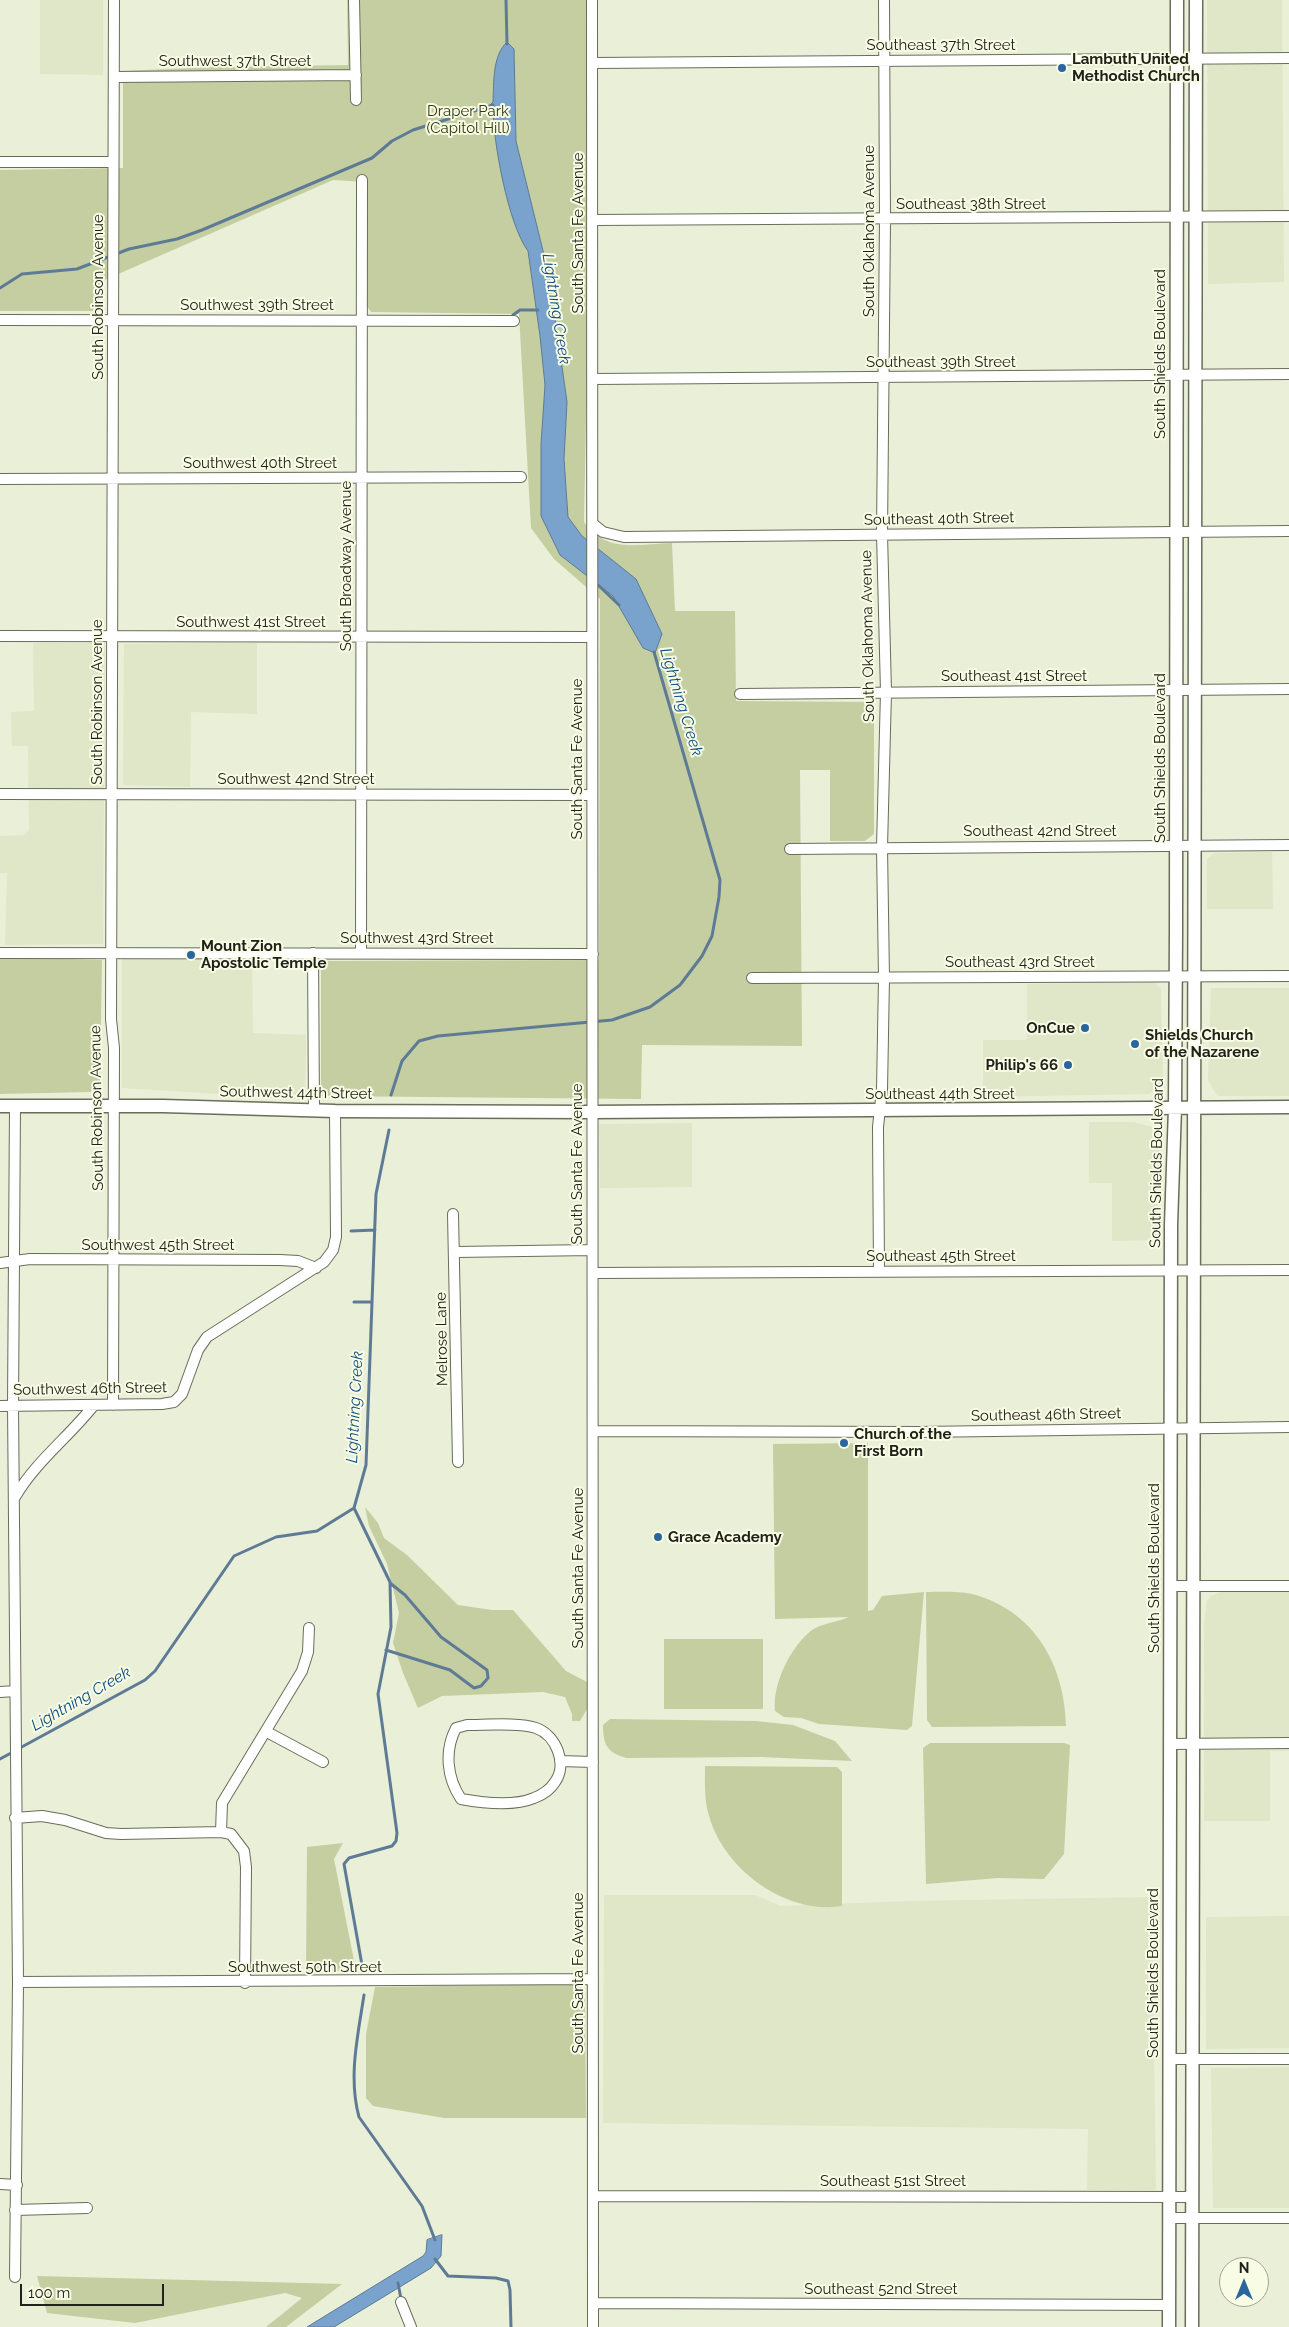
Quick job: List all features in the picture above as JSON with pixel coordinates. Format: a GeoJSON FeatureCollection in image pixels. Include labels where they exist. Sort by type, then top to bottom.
{"type":"FeatureCollection","features":[{"type":"Feature","properties":{"kind":"main road","name":"South Shields Boulevard"},"geometry":{"type":"LineString","coordinates":[[1169,2327],[1170,1427],[1176,976],[1177,0]]}},
{"type":"Feature","properties":{"kind":"main road"},"geometry":{"type":"LineString","coordinates":[[1192,2327],[1196,0]]}},
{"type":"Feature","properties":{"kind":"main road","name":"Southwest 44th Street"},"geometry":{"type":"LineString","coordinates":[[0,1106],[113,1105],[314,1111],[592,1112]]}},
{"type":"Feature","properties":{"kind":"main road","name":"Southeast 44th Street"},"geometry":{"type":"LineString","coordinates":[[592,1112],[1289,1107]]}},
{"type":"Feature","properties":{"kind":"street","name":"South Robinson Avenue"},"geometry":{"type":"LineString","coordinates":[[113,1405],[112,479],[114,0]]}},
{"type":"Feature","properties":{"kind":"street"},"geometry":{"type":"LineString","coordinates":[[354,0],[356,100]]}},
{"type":"Feature","properties":{"kind":"street","name":"South Santa Fe Avenue"},"geometry":{"type":"LineString","coordinates":[[592,0],[593,2327]]}},
{"type":"Feature","properties":{"kind":"street","name":"South Oklahoma Avenue"},"geometry":{"type":"LineString","coordinates":[[878,1271],[884,978],[882,847],[886,692],[882,534],[885,220],[884,0]]}},
{"type":"Feature","properties":{"kind":"street","name":"Southeast 37th Street"},"geometry":{"type":"LineString","coordinates":[[592,63],[1289,58]]}},
{"type":"Feature","properties":{"kind":"street","name":"Southwest 37th Street"},"geometry":{"type":"LineString","coordinates":[[114,77],[356,75]]}},
{"type":"Feature","properties":{"kind":"street"},"geometry":{"type":"LineString","coordinates":[[0,162],[113,162]]}},
{"type":"Feature","properties":{"kind":"street","name":"South Broadway Avenue"},"geometry":{"type":"LineString","coordinates":[[362,180],[362,952]]}},
{"type":"Feature","properties":{"kind":"street","name":"Southeast 38th Street"},"geometry":{"type":"LineString","coordinates":[[593,220],[885,220],[1289,216]]}},
{"type":"Feature","properties":{"kind":"street","name":"Southwest 39th Street"},"geometry":{"type":"LineString","coordinates":[[0,320],[514,321]]}},
{"type":"Feature","properties":{"kind":"street","name":"Southeast 39th Street"},"geometry":{"type":"LineString","coordinates":[[592,378],[1289,374]]}},
{"type":"Feature","properties":{"kind":"street","name":"Southwest 40th Street"},"geometry":{"type":"LineString","coordinates":[[0,479],[521,478]]}},
{"type":"Feature","properties":{"kind":"street","name":"Southeast 40th Street"},"geometry":{"type":"LineString","coordinates":[[593,524],[603,532],[624,537],[1289,531]]}},
{"type":"Feature","properties":{"kind":"street","name":"Southwest 41st Street"},"geometry":{"type":"LineString","coordinates":[[0,636],[592,637]]}},
{"type":"Feature","properties":{"kind":"street","name":"Southeast 41st Street"},"geometry":{"type":"LineString","coordinates":[[740,694],[1289,689]]}},
{"type":"Feature","properties":{"kind":"street","name":"Southwest 42nd Street"},"geometry":{"type":"LineString","coordinates":[[0,794],[592,794]]}},
{"type":"Feature","properties":{"kind":"street","name":"Southeast 42nd Street"},"geometry":{"type":"LineString","coordinates":[[790,848],[1289,844]]}},
{"type":"Feature","properties":{"kind":"street","name":"Southwest 43rd Street"},"geometry":{"type":"LineString","coordinates":[[0,953],[362,952],[593,954]]}},
{"type":"Feature","properties":{"kind":"street"},"geometry":{"type":"LineString","coordinates":[[313,953],[314,1111]]}},
{"type":"Feature","properties":{"kind":"street","name":"Southeast 43rd Street"},"geometry":{"type":"LineString","coordinates":[[752,978],[1289,976]]}},
{"type":"Feature","properties":{"kind":"street"},"geometry":{"type":"LineString","coordinates":[[15,1105],[13,1405],[15,1498],[15,1818],[18,1982],[15,2277]]}},
{"type":"Feature","properties":{"kind":"street"},"geometry":{"type":"LineString","coordinates":[[316,1268],[330,1255],[336,1237],[335,1111]]}},
{"type":"Feature","properties":{"kind":"street","name":"Melrose Lane"},"geometry":{"type":"LineString","coordinates":[[454,1214],[458,1462]]}},
{"type":"Feature","properties":{"kind":"street"},"geometry":{"type":"LineString","coordinates":[[456,1252],[592,1250]]}},
{"type":"Feature","properties":{"kind":"street","name":"Southwest 45th Street"},"geometry":{"type":"LineString","coordinates":[[0,1263],[30,1260],[280,1260],[298,1261],[316,1268]]}},
{"type":"Feature","properties":{"kind":"street","name":"Southwest 46th Street"},"geometry":{"type":"LineString","coordinates":[[0,1406],[171,1404],[180,1398],[198,1350],[207,1337],[316,1268]]}},
{"type":"Feature","properties":{"kind":"street","name":"Southeast 45th Street"},"geometry":{"type":"LineString","coordinates":[[593,1272],[1289,1270]]}},
{"type":"Feature","properties":{"kind":"street"},"geometry":{"type":"LineString","coordinates":[[15,1498],[38,1464],[76,1428],[94,1405]]}},
{"type":"Feature","properties":{"kind":"street","name":"Southeast 46th Street"},"geometry":{"type":"LineString","coordinates":[[593,1431],[919,1432],[1170,1427],[1289,1427]]}},
{"type":"Feature","properties":{"kind":"street"},"geometry":{"type":"LineString","coordinates":[[1170,1586],[1289,1586]]}},
{"type":"Feature","properties":{"kind":"street"},"geometry":{"type":"LineString","coordinates":[[221,1832],[222,1803],[302,1672],[308,1652],[309,1628]]}},
{"type":"Feature","properties":{"kind":"street"},"geometry":{"type":"LineString","coordinates":[[0,1692],[15,1691]]}},
{"type":"Feature","properties":{"kind":"street"},"geometry":{"type":"LineString","coordinates":[[467,1725],[535,1727],[550,1735],[557,1747],[560,1761],[556,1781],[548,1791],[533,1799],[518,1803],[461,1799],[449,1773],[451,1737],[456,1728],[467,1725]]}},
{"type":"Feature","properties":{"kind":"street"},"geometry":{"type":"LineString","coordinates":[[267,1732],[323,1762]]}},
{"type":"Feature","properties":{"kind":"street"},"geometry":{"type":"LineString","coordinates":[[1170,1744],[1289,1743]]}},
{"type":"Feature","properties":{"kind":"street"},"geometry":{"type":"LineString","coordinates":[[560,1761],[593,1762]]}},
{"type":"Feature","properties":{"kind":"street"},"geometry":{"type":"LineString","coordinates":[[15,1818],[42,1816],[65,1820],[114,1834],[146,1835],[221,1832],[231,1834],[244,1851],[246,1867],[245,1983]]}},
{"type":"Feature","properties":{"kind":"street","name":"Southwest 50th Street"},"geometry":{"type":"LineString","coordinates":[[18,1982],[245,1983],[593,1980]]}},
{"type":"Feature","properties":{"kind":"street"},"geometry":{"type":"LineString","coordinates":[[1170,2060],[1289,2059]]}},
{"type":"Feature","properties":{"kind":"street"},"geometry":{"type":"LineString","coordinates":[[0,2184],[17,2185]]}},
{"type":"Feature","properties":{"kind":"street","name":"Southeast 51st Street"},"geometry":{"type":"LineString","coordinates":[[593,2196],[1192,2197]]}},
{"type":"Feature","properties":{"kind":"street"},"geometry":{"type":"LineString","coordinates":[[15,2210],[87,2208]]}},
{"type":"Feature","properties":{"kind":"street"},"geometry":{"type":"LineString","coordinates":[[1169,2218],[1289,2218]]}},
{"type":"Feature","properties":{"kind":"street"},"geometry":{"type":"LineString","coordinates":[[401,2302],[411,2327]]}},
{"type":"Feature","properties":{"kind":"street","name":"Southeast 52nd Street"},"geometry":{"type":"LineString","coordinates":[[593,2303],[1169,2306]]}},
{"type":"Feature","properties":{"kind":"shaded area"},"geometry":{"type":"Polygon","coordinates":[[[40,0],[103,0],[103,75],[40,74],[40,0]]]}},
{"type":"Feature","properties":{"kind":"shaded area"},"geometry":{"type":"Polygon","coordinates":[[[1207,0],[1282,0],[1284,282],[1208,284],[1207,0]]]}},
{"type":"Feature","properties":{"kind":"shaded area"},"geometry":{"type":"Polygon","coordinates":[[[33,643],[105,643],[103,944],[5,945],[7,873],[0,873],[0,836],[24,835],[29,830],[28,746],[12,746],[11,712],[34,711],[33,643]]]}},
{"type":"Feature","properties":{"kind":"shaded area"},"geometry":{"type":"Polygon","coordinates":[[[257,643],[257,714],[191,712],[190,787],[123,785],[124,644],[257,643]]]}},
{"type":"Feature","properties":{"kind":"shaded area"},"geometry":{"type":"Polygon","coordinates":[[[1272,852],[1273,909],[1207,909],[1207,859],[1214,853],[1272,852]]]}},
{"type":"Feature","properties":{"kind":"shaded area"},"geometry":{"type":"Polygon","coordinates":[[[122,959],[252,959],[253,1033],[306,1035],[305,1092],[300,1099],[122,1088],[122,959]]]}},
{"type":"Feature","properties":{"kind":"shaded area"},"geometry":{"type":"Polygon","coordinates":[[[1154,982],[1161,989],[1163,1084],[1149,1094],[983,1097],[983,1040],[1027,1040],[1027,984],[1154,982]]]}},
{"type":"Feature","properties":{"kind":"shaded area"},"geometry":{"type":"Polygon","coordinates":[[[1211,988],[1289,988],[1289,1096],[1219,1096],[1214,1091],[1208,1080],[1211,988]]]}},
{"type":"Feature","properties":{"kind":"shaded area"},"geometry":{"type":"Polygon","coordinates":[[[1089,1122],[1133,1122],[1157,1128],[1160,1133],[1158,1240],[1112,1241],[1112,1183],[1089,1183],[1089,1122]]]}},
{"type":"Feature","properties":{"kind":"shaded area"},"geometry":{"type":"Polygon","coordinates":[[[692,1123],[692,1187],[600,1188],[599,1124],[692,1123]]]}},
{"type":"Feature","properties":{"kind":"shaded area"},"geometry":{"type":"Polygon","coordinates":[[[1289,1591],[1289,1751],[1270,1751],[1270,1821],[1204,1821],[1204,1623],[1207,1601],[1211,1596],[1221,1592],[1289,1591]]]}},
{"type":"Feature","properties":{"kind":"shaded area"},"geometry":{"type":"Polygon","coordinates":[[[604,1895],[755,1895],[781,1906],[910,1901],[1152,1897],[1156,2190],[1087,2190],[1088,2129],[603,2123],[604,1895]]]}},
{"type":"Feature","properties":{"kind":"shaded area"},"geometry":{"type":"Polygon","coordinates":[[[1289,1916],[1289,2048],[1206,2049],[1206,1917],[1289,1916]]]}},
{"type":"Feature","properties":{"kind":"shaded area"},"geometry":{"type":"Polygon","coordinates":[[[1289,2067],[1289,2208],[1213,2208],[1211,2068],[1289,2067]]]}},
{"type":"Feature","properties":{"kind":"green space","name":"Draper Park (Capitol Hill)"},"geometry":{"type":"Polygon","coordinates":[[[347,0],[587,0],[587,369],[584,522],[593,532],[613,543],[635,545],[672,543],[675,611],[735,611],[736,701],[874,702],[874,834],[865,841],[830,841],[830,770],[800,770],[802,1046],[642,1045],[641,1099],[321,1096],[321,961],[599,960],[600,599],[554,559],[531,528],[519,314],[371,312],[367,306],[367,182],[333,180],[100,282],[99,311],[0,311],[0,170],[123,168],[123,71],[215,67],[348,65],[347,0]]]}},
{"type":"Feature","properties":{"kind":"green space"},"geometry":{"type":"Polygon","coordinates":[[[0,957],[102,960],[100,1085],[90,1092],[0,1094],[0,957]]]}},
{"type":"Feature","properties":{"kind":"green space"},"geometry":{"type":"Polygon","coordinates":[[[868,1443],[868,1611],[873,1610],[882,1596],[924,1592],[912,1726],[907,1730],[819,1724],[801,1718],[784,1717],[775,1711],[777,1689],[784,1666],[804,1637],[812,1630],[825,1624],[849,1617],[775,1619],[773,1444],[868,1443]]]}},
{"type":"Feature","properties":{"kind":"green space"},"geometry":{"type":"Polygon","coordinates":[[[365,1507],[378,1523],[384,1538],[407,1555],[458,1605],[492,1610],[513,1610],[566,1671],[587,1682],[587,1709],[580,1721],[572,1721],[572,1714],[565,1697],[543,1692],[442,1696],[418,1708],[393,1643],[399,1613],[387,1564],[369,1526],[365,1507]]]}},
{"type":"Feature","properties":{"kind":"green space"},"geometry":{"type":"Polygon","coordinates":[[[926,1592],[972,1594],[994,1602],[1013,1613],[1029,1627],[1042,1643],[1060,1682],[1066,1726],[932,1727],[927,1720],[926,1592]]]}},
{"type":"Feature","properties":{"kind":"green space"},"geometry":{"type":"Polygon","coordinates":[[[664,1639],[763,1639],[763,1709],[664,1709],[664,1639]]]}},
{"type":"Feature","properties":{"kind":"green space"},"geometry":{"type":"Polygon","coordinates":[[[610,1719],[756,1721],[793,1725],[835,1741],[852,1761],[760,1757],[626,1758],[614,1753],[605,1743],[603,1725],[610,1719]]]}},
{"type":"Feature","properties":{"kind":"green space"},"geometry":{"type":"Polygon","coordinates":[[[930,1743],[1064,1743],[1070,1745],[1064,1854],[1044,1879],[998,1878],[926,1884],[923,1748],[930,1743]]]}},
{"type":"Feature","properties":{"kind":"green space"},"geometry":{"type":"Polygon","coordinates":[[[705,1766],[837,1767],[842,1772],[842,1906],[821,1907],[799,1903],[779,1895],[760,1884],[743,1870],[728,1854],[709,1816],[705,1785],[705,1766]]]}},
{"type":"Feature","properties":{"kind":"green space"},"geometry":{"type":"Polygon","coordinates":[[[343,1843],[334,1859],[356,1971],[306,1971],[307,1847],[343,1843]]]}},
{"type":"Feature","properties":{"kind":"green space"},"geometry":{"type":"Polygon","coordinates":[[[577,1984],[585,1990],[586,2118],[444,2118],[373,2106],[366,2098],[366,2034],[375,1987],[577,1984]]]}},
{"type":"Feature","properties":{"kind":"green space"},"geometry":{"type":"Polygon","coordinates":[[[37,2276],[342,2284],[286,2327],[266,2327],[302,2298],[285,2293],[135,2323],[47,2313],[37,2276]]]}},
{"type":"Feature","properties":{"kind":"water"},"geometry":{"type":"Polygon","coordinates":[[[507,42],[514,49],[516,141],[549,275],[567,402],[564,459],[568,517],[582,536],[636,579],[662,634],[655,653],[643,648],[613,596],[560,555],[541,516],[541,444],[545,385],[540,336],[528,251],[514,222],[508,203],[499,161],[493,108],[490,105],[493,102],[496,62],[507,42]]]}},
{"type":"Feature","properties":{"kind":"water"},"geometry":{"type":"Polygon","coordinates":[[[442,2235],[441,2256],[431,2268],[334,2327],[307,2327],[423,2256],[426,2252],[427,2240],[442,2235]]]}},
{"type":"Feature","properties":{"kind":"waterway","name":"Lightning Creek"},"geometry":{"type":"LineString","coordinates":[[506,0],[507,44]]}},
{"type":"Feature","properties":{"kind":"waterway"},"geometry":{"type":"LineString","coordinates":[[0,288],[22,274],[77,269],[129,249],[177,239],[202,230],[372,158],[392,141],[413,130],[493,105]]}},
{"type":"Feature","properties":{"kind":"waterway"},"geometry":{"type":"LineString","coordinates":[[513,315],[520,310],[538,310]]}},
{"type":"Feature","properties":{"kind":"waterway","name":"Lightning Creek"},"geometry":{"type":"LineString","coordinates":[[598,585],[619,605]]}},
{"type":"Feature","properties":{"kind":"waterway","name":"Lightning Creek"},"geometry":{"type":"LineString","coordinates":[[391,1095],[402,1061],[419,1041],[438,1036],[612,1020],[650,1007],[680,985],[702,956],[712,936],[720,880],[654,652]]}},
{"type":"Feature","properties":{"kind":"waterway","name":"Lightning Creek"},"geometry":{"type":"LineString","coordinates":[[18,1749],[145,1680],[155,1671],[234,1556],[276,1537],[317,1531],[354,1508],[366,1465],[376,1194],[389,1130]]}},
{"type":"Feature","properties":{"kind":"waterway"},"geometry":{"type":"LineString","coordinates":[[351,1231],[375,1230]]}},
{"type":"Feature","properties":{"kind":"waterway"},"geometry":{"type":"LineString","coordinates":[[354,1302],[372,1302]]}},
{"type":"Feature","properties":{"kind":"waterway"},"geometry":{"type":"LineString","coordinates":[[354,1508],[390,1582],[391,1627],[378,1694],[397,1833],[396,1841],[392,1846],[349,1858],[344,1864],[362,1965]]}},
{"type":"Feature","properties":{"kind":"waterway"},"geometry":{"type":"LineString","coordinates":[[386,1650],[450,1670],[474,1688],[481,1686],[488,1678],[487,1670],[441,1637],[405,1595],[390,1583]]}},
{"type":"Feature","properties":{"kind":"waterway","name":"Lightning Creek"},"geometry":{"type":"LineString","coordinates":[[0,1759],[13,1752]]}},
{"type":"Feature","properties":{"kind":"waterway"},"geometry":{"type":"LineString","coordinates":[[364,1995],[354,2071],[354,2087],[359,2117],[422,2206],[435,2240]]}},
{"type":"Feature","properties":{"kind":"waterway"},"geometry":{"type":"LineString","coordinates":[[435,2259],[448,2276],[496,2278],[508,2281],[511,2327]]}},
{"type":"Feature","properties":{"kind":"waterway"},"geometry":{"type":"LineString","coordinates":[[398,2283],[401,2299]]}},
{"type":"Feature","properties":{"kind":"place","name":"Lambuth United Methodist Church"},"geometry":{"type":"Point","coordinates":[1062,68]}},
{"type":"Feature","properties":{"kind":"place","name":"Mount Zion Apostolic Temple"},"geometry":{"type":"Point","coordinates":[191,955]}},
{"type":"Feature","properties":{"kind":"place","name":"OnCue"},"geometry":{"type":"Point","coordinates":[1085,1028]}},
{"type":"Feature","properties":{"kind":"place","name":"Shields Church of the Nazarene"},"geometry":{"type":"Point","coordinates":[1135,1044]}},
{"type":"Feature","properties":{"kind":"place","name":"Philip's 66"},"geometry":{"type":"Point","coordinates":[1068,1065]}},
{"type":"Feature","properties":{"kind":"place","name":"Church of the First Born"},"geometry":{"type":"Point","coordinates":[844,1443]}},
{"type":"Feature","properties":{"kind":"place","name":"Grace Academy"},"geometry":{"type":"Point","coordinates":[658,1537]}}]}
